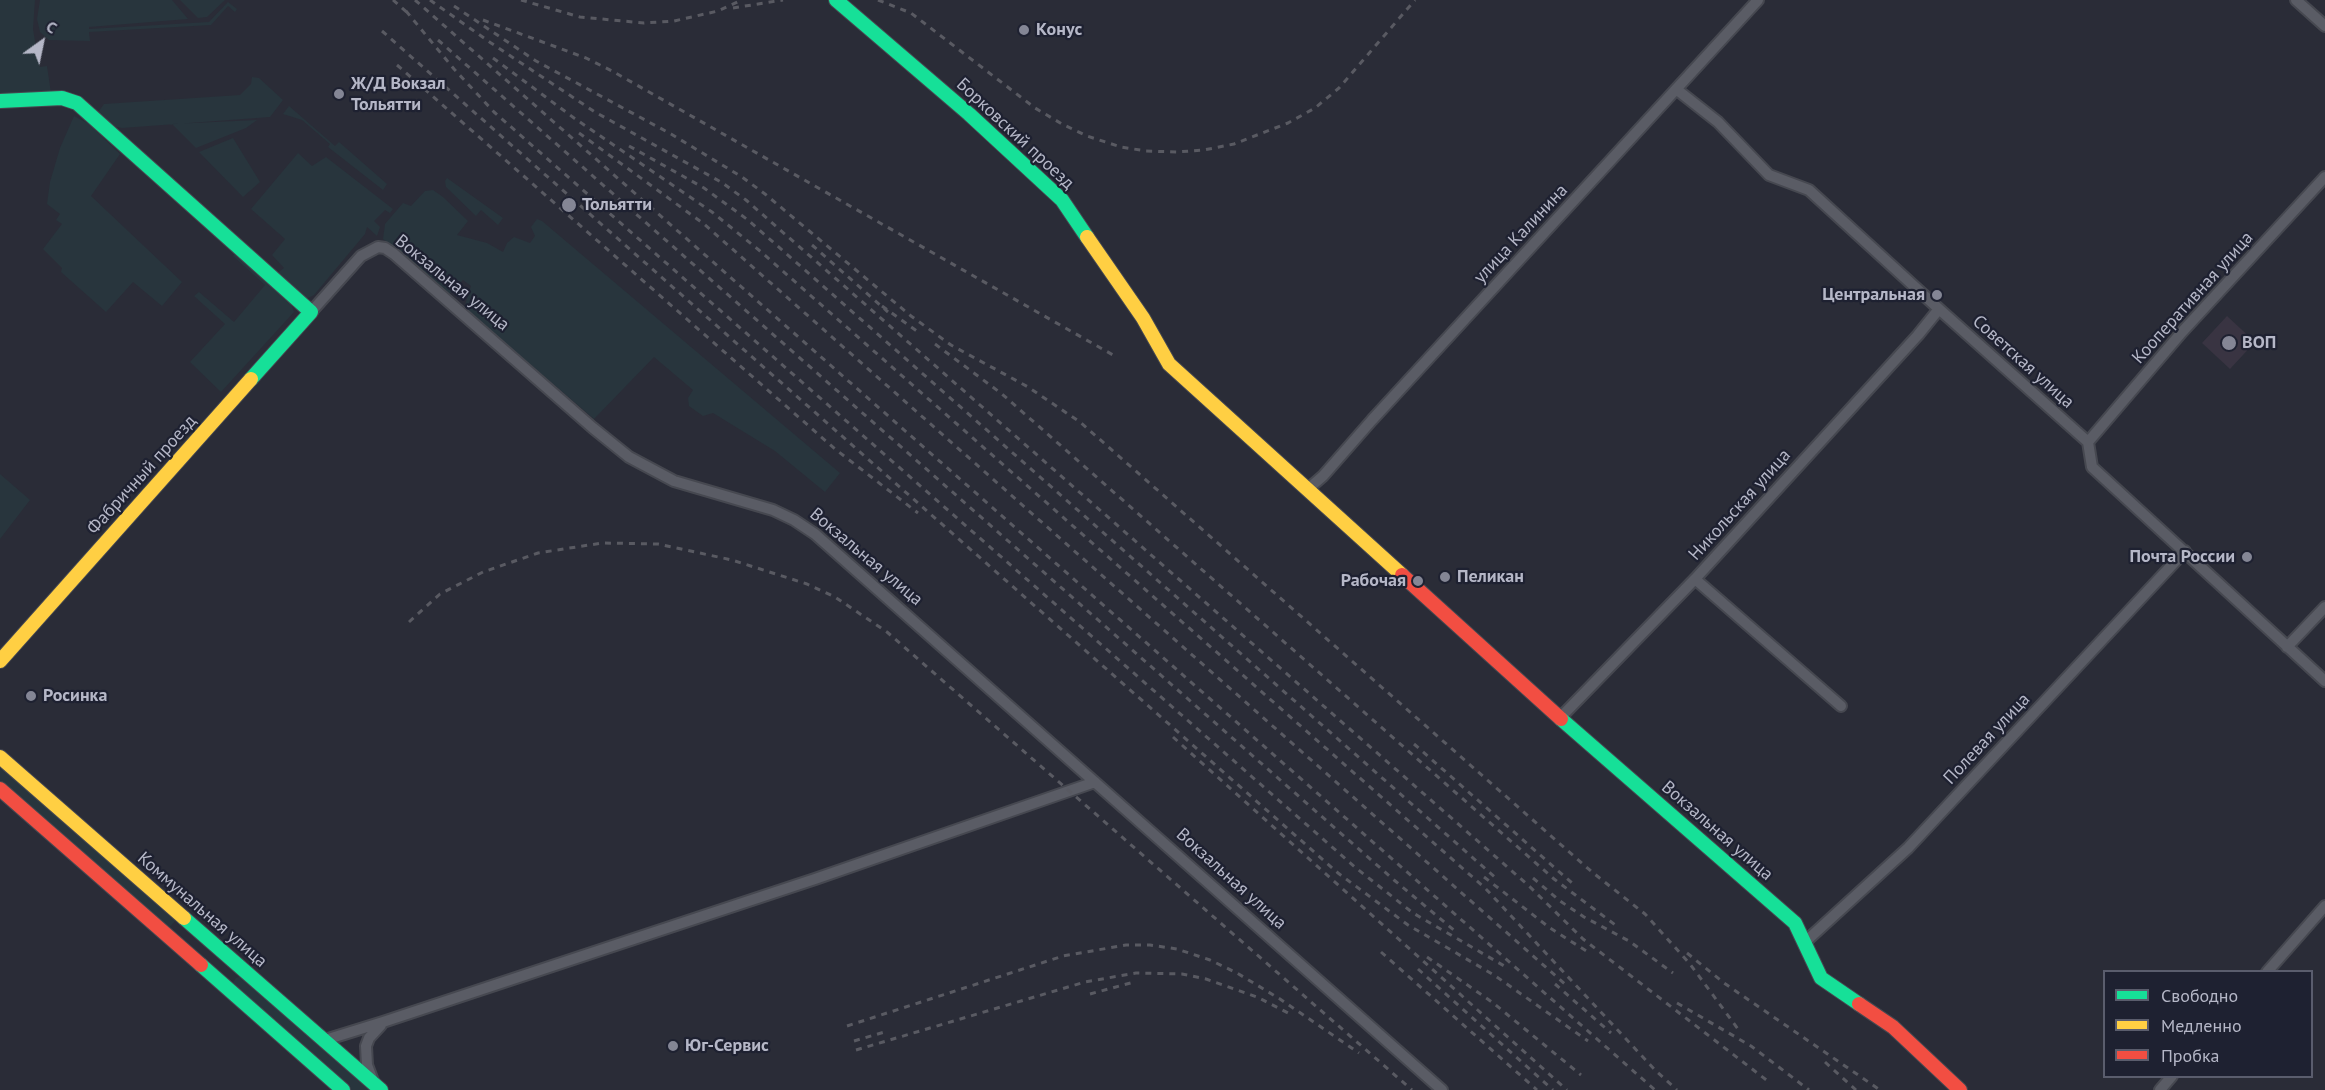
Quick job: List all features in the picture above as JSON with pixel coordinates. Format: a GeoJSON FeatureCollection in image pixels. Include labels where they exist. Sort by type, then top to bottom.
{"type":"FeatureCollection","features":[{"type":"Feature","properties":{"kind":"street","name":"Борковский проезд"},"geometry":{"type":"LineString","coordinates":[[836,0],[969,114],[1062,200],[1143,318],[1169,364]]}},
{"type":"Feature","properties":{"kind":"street","name":"улица Калинина"},"geometry":{"type":"LineString","coordinates":[[1308,489],[1323,476],[1758,0]]}},
{"type":"Feature","properties":{"kind":"street"},"geometry":{"type":"LineString","coordinates":[[2296,0],[2325,26]]}},
{"type":"Feature","properties":{"kind":"street","name":"Советская улица"},"geometry":{"type":"LineString","coordinates":[[1676,89],[1718,122],[1769,175],[1809,190],[1938,309],[2088,442]]}},
{"type":"Feature","properties":{"kind":"street"},"geometry":{"type":"LineString","coordinates":[[0,101],[62,98],[77,103],[311,312]]}},
{"type":"Feature","properties":{"kind":"street","name":"Кооперативная улица"},"geometry":{"type":"LineString","coordinates":[[2088,442],[2182,332],[2325,177]]}},
{"type":"Feature","properties":{"kind":"street","name":"Вокзальная улица"},"geometry":{"type":"LineString","coordinates":[[311,312],[369,249],[385,248],[629,457],[674,481],[773,510],[815,534],[1442,1090]]}},
{"type":"Feature","properties":{"kind":"street","name":"Никольская улица"},"geometry":{"type":"LineString","coordinates":[[1560,718],[1695,579],[1918,335],[1938,309]]}},
{"type":"Feature","properties":{"kind":"street","name":"Фабричный проезд"},"geometry":{"type":"LineString","coordinates":[[0,661],[311,312]]}},
{"type":"Feature","properties":{"kind":"street","name":"Вокзальная улица"},"geometry":{"type":"LineString","coordinates":[[1169,364],[1560,718],[1795,923],[1821,978],[1893,1027],[1960,1090]]}},
{"type":"Feature","properties":{"kind":"street"},"geometry":{"type":"LineString","coordinates":[[2088,442],[2092,468],[2325,681]]}},
{"type":"Feature","properties":{"kind":"street","name":"Полевая улица"},"geometry":{"type":"LineString","coordinates":[[1805,942],[1908,848],[2185,551]]}},
{"type":"Feature","properties":{"kind":"street"},"geometry":{"type":"LineString","coordinates":[[1695,579],[1841,706]]}},
{"type":"Feature","properties":{"kind":"street"},"geometry":{"type":"LineString","coordinates":[[2287,647],[2325,607]]}},
{"type":"Feature","properties":{"kind":"street","name":"Коммунальная улица"},"geometry":{"type":"LineString","coordinates":[[0,757],[378,1087]]}},
{"type":"Feature","properties":{"kind":"street"},"geometry":{"type":"LineString","coordinates":[[325,1040],[815,879],[1095,782]]}},
{"type":"Feature","properties":{"kind":"street"},"geometry":{"type":"LineString","coordinates":[[0,789],[343,1090]]}},
{"type":"Feature","properties":{"kind":"street"},"geometry":{"type":"LineString","coordinates":[[2268,970],[2325,906]]}},
{"type":"Feature","properties":{"kind":"street"},"geometry":{"type":"LineString","coordinates":[[204,970],[213,971],[221,967],[224,959],[222,952]]}},
{"type":"Feature","properties":{"kind":"street"},"geometry":{"type":"LineString","coordinates":[[229,990],[227,983],[234,973],[245,971]]}},
{"type":"Feature","properties":{"kind":"street"},"geometry":{"type":"LineString","coordinates":[[378,1087],[367,1065],[366,1046],[374,1031],[384,1022]]}},
{"type":"Feature","properties":{"kind":"street"},"geometry":{"type":"LineString","coordinates":[[323,1072],[324,1090]]}},
{"type":"Feature","properties":{"kind":"street"},"geometry":{"type":"LineString","coordinates":[[2160,1090],[2171,1078]]}},
{"type":"Feature","properties":{"kind":"shaded area"},"geometry":{"type":"Polygon","coordinates":[[[0,0],[35,0],[33,29],[37,54],[40,67],[47,66],[51,93],[0,95],[0,0]]]}},
{"type":"Feature","properties":{"kind":"shaded area"},"geometry":{"type":"Polygon","coordinates":[[[40,0],[172,0],[188,19],[89,27],[89,29],[209,22],[228,2],[237,9],[235,12],[228,6],[211,25],[89,32],[90,41],[49,40],[40,32],[37,19],[40,0]]]}},
{"type":"Feature","properties":{"kind":"shaded area"},"geometry":{"type":"Polygon","coordinates":[[[180,0],[225,0],[207,17],[198,18],[180,0]]]}},
{"type":"Feature","properties":{"kind":"shaded area"},"geometry":{"type":"Polygon","coordinates":[[[252,77],[259,78],[283,100],[270,117],[122,128],[111,126],[100,117],[99,111],[104,104],[240,95],[251,84],[252,77]]]}},
{"type":"Feature","properties":{"kind":"shaded area"},"geometry":{"type":"Polygon","coordinates":[[[289,106],[335,146],[339,142],[387,184],[383,190],[328,147],[330,144],[302,120],[283,114],[289,106]]]}},
{"type":"Feature","properties":{"kind":"shaded area"},"geometry":{"type":"Polygon","coordinates":[[[74,116],[89,124],[120,154],[91,196],[182,282],[162,306],[133,282],[106,312],[61,272],[62,268],[43,249],[62,224],[56,220],[60,214],[47,204],[50,182],[60,148],[74,116]]]}},
{"type":"Feature","properties":{"kind":"shaded area"},"geometry":{"type":"Polygon","coordinates":[[[257,120],[246,128],[196,148],[172,124],[257,120]]]}},
{"type":"Feature","properties":{"kind":"shaded area"},"geometry":{"type":"Polygon","coordinates":[[[233,138],[260,182],[243,197],[199,152],[233,138]]]}},
{"type":"Feature","properties":{"kind":"shaded area"},"geometry":{"type":"Polygon","coordinates":[[[298,153],[312,166],[326,157],[393,209],[390,213],[385,210],[374,221],[380,227],[377,236],[367,227],[365,234],[314,295],[304,300],[276,274],[284,268],[272,255],[285,239],[251,209],[298,153]]]}},
{"type":"Feature","properties":{"kind":"shaded area"},"geometry":{"type":"Polygon","coordinates":[[[447,178],[503,218],[498,225],[481,210],[476,216],[446,187],[447,178]]]}},
{"type":"Feature","properties":{"kind":"shaded area"},"geometry":{"type":"Polygon","coordinates":[[[433,190],[468,221],[457,235],[487,243],[503,252],[507,243],[514,237],[530,243],[535,236],[531,227],[537,219],[542,221],[840,473],[825,492],[775,451],[713,413],[703,416],[689,406],[688,398],[693,390],[654,357],[594,419],[464,308],[471,286],[463,280],[448,295],[383,239],[385,224],[403,203],[411,206],[425,191],[433,190]]]}},
{"type":"Feature","properties":{"kind":"shaded area"},"geometry":{"type":"Polygon","coordinates":[[[236,253],[290,301],[294,312],[221,392],[190,362],[225,324],[194,296],[199,292],[234,322],[265,285],[233,256],[236,253]]]}},
{"type":"Feature","properties":{"kind":"shaded area","name":"ВОП"},"geometry":{"type":"Polygon","coordinates":[[[2227,316],[2255,342],[2230,369],[2202,343],[2227,316]]]}},
{"type":"Feature","properties":{"kind":"shaded area"},"geometry":{"type":"Polygon","coordinates":[[[0,474],[30,500],[0,539],[0,474]]]}},
{"type":"Feature","properties":{"kind":"shaded area"},"geometry":{"type":"Polygon","coordinates":[[[0,762],[177,919],[167,930],[0,782],[0,762]]]}},
{"type":"Feature","properties":{"kind":"shaded area"},"geometry":{"type":"Polygon","coordinates":[[[242,976],[373,1090],[349,1090],[232,984],[236,978],[242,976]]]}},
{"type":"Feature","properties":{"kind":"railway"},"geometry":{"type":"LineString","coordinates":[[393,0],[411,16]]}},
{"type":"Feature","properties":{"kind":"railway"},"geometry":{"type":"LineString","coordinates":[[415,0],[1655,1090]]}},
{"type":"Feature","properties":{"kind":"railway"},"geometry":{"type":"LineString","coordinates":[[430,0],[595,112],[721,182],[746,200],[1529,886],[1583,939],[1769,1082]]}},
{"type":"Feature","properties":{"kind":"railway"},"geometry":{"type":"LineString","coordinates":[[521,0],[580,17],[644,23],[674,21],[718,11],[742,0]]}},
{"type":"Feature","properties":{"kind":"railway"},"geometry":{"type":"LineString","coordinates":[[733,8],[783,0]]}},
{"type":"Feature","properties":{"kind":"railway"},"geometry":{"type":"LineString","coordinates":[[878,0],[911,13],[1035,108],[1062,124],[1087,136],[1121,147],[1177,152],[1234,144],[1288,123],[1315,108],[1339,88],[1415,0]]}},
{"type":"Feature","properties":{"kind":"railway"},"geometry":{"type":"LineString","coordinates":[[454,6],[536,61],[671,134],[742,177],[911,316],[951,345],[1028,387],[1080,422],[1592,872],[1645,914],[1690,964],[1738,1029]]}},
{"type":"Feature","properties":{"kind":"railway"},"geometry":{"type":"LineString","coordinates":[[406,11],[454,69],[494,112],[1356,868],[1413,913],[1506,967]]}},
{"type":"Feature","properties":{"kind":"railway"},"geometry":{"type":"LineString","coordinates":[[483,20],[586,58],[612,71],[1113,355]]}},
{"type":"Feature","properties":{"kind":"railway"},"geometry":{"type":"LineString","coordinates":[[382,31],[1338,873],[1408,925],[1494,975],[1588,1041]]}},
{"type":"Feature","properties":{"kind":"railway"},"geometry":{"type":"LineString","coordinates":[[438,40],[1394,880],[1455,931]]}},
{"type":"Feature","properties":{"kind":"railway"},"geometry":{"type":"LineString","coordinates":[[493,58],[574,118],[712,212],[760,251],[1485,888],[1655,1070],[1677,1090]]}},
{"type":"Feature","properties":{"kind":"railway"},"geometry":{"type":"LineString","coordinates":[[397,65],[835,449],[918,513]]}},
{"type":"Feature","properties":{"kind":"railway"},"geometry":{"type":"LineString","coordinates":[[579,133],[704,224],[1566,985]]}},
{"type":"Feature","properties":{"kind":"railway"},"geometry":{"type":"LineString","coordinates":[[629,146],[704,188],[748,220],[1497,879]]}},
{"type":"Feature","properties":{"kind":"railway"},"geometry":{"type":"LineString","coordinates":[[812,245],[888,312]]}},
{"type":"Feature","properties":{"kind":"railway"},"geometry":{"type":"LineString","coordinates":[[882,306],[918,332]]}},
{"type":"Feature","properties":{"kind":"railway"},"geometry":{"type":"LineString","coordinates":[[935,344],[1002,394],[1554,879],[1618,927]]}},
{"type":"Feature","properties":{"kind":"railway"},"geometry":{"type":"LineString","coordinates":[[409,622],[440,594],[483,572],[538,553],[602,543],[658,544],[732,560],[807,584],[835,597],[887,632],[1412,1090]]}},
{"type":"Feature","properties":{"kind":"railway"},"geometry":{"type":"LineString","coordinates":[[1173,737],[1567,1090]]}},
{"type":"Feature","properties":{"kind":"railway"},"geometry":{"type":"LineString","coordinates":[[1414,744],[1572,883]]}},
{"type":"Feature","properties":{"kind":"railway"},"geometry":{"type":"LineString","coordinates":[[1484,877],[1550,928],[1591,954]]}},
{"type":"Feature","properties":{"kind":"railway"},"geometry":{"type":"LineString","coordinates":[[1533,878],[1560,901],[1584,917],[1629,941],[1673,973]]}},
{"type":"Feature","properties":{"kind":"railway"},"geometry":{"type":"LineString","coordinates":[[847,1026],[1063,956],[1126,945],[1150,945],[1177,949],[1210,960],[1237,973],[1280,999],[1359,1053]]}},
{"type":"Feature","properties":{"kind":"railway"},"geometry":{"type":"LineString","coordinates":[[1381,952],[1537,1090]]}},
{"type":"Feature","properties":{"kind":"railway"},"geometry":{"type":"LineString","coordinates":[[1687,953],[1724,983],[1880,1090]]}},
{"type":"Feature","properties":{"kind":"railway"},"geometry":{"type":"LineString","coordinates":[[1427,957],[1492,1002],[1581,1075]]}},
{"type":"Feature","properties":{"kind":"railway"},"geometry":{"type":"LineString","coordinates":[[1418,969],[1553,1090]]}},
{"type":"Feature","properties":{"kind":"railway"},"geometry":{"type":"LineString","coordinates":[[856,1050],[1085,982],[1136,973],[1182,974],[1206,979],[1257,997],[1288,1013]]}},
{"type":"Feature","properties":{"kind":"railway"},"geometry":{"type":"LineString","coordinates":[[1090,994],[1134,982]]}},
{"type":"Feature","properties":{"kind":"railway"},"geometry":{"type":"LineString","coordinates":[[1555,984],[1611,1033]]}},
{"type":"Feature","properties":{"kind":"railway"},"geometry":{"type":"LineString","coordinates":[[1677,1003],[1751,1046],[1809,1090]]}},
{"type":"Feature","properties":{"kind":"railway"},"geometry":{"type":"LineString","coordinates":[[854,1041],[888,1031]]}},
{"type":"Feature","properties":{"kind":"railway"},"geometry":{"type":"LineString","coordinates":[[1825,1062],[1856,1090]]}},
{"type":"Feature","properties":{"kind":"traffic: fast"},"geometry":{"type":"LineString","coordinates":[[836,0],[969,114],[1062,200],[1087,237]]}},
{"type":"Feature","properties":{"kind":"traffic: fast"},"geometry":{"type":"LineString","coordinates":[[0,101],[62,98],[77,103],[311,312],[251,379]]}},
{"type":"Feature","properties":{"kind":"traffic: fast"},"geometry":{"type":"LineString","coordinates":[[1561,719],[1795,923],[1821,978],[1859,1004]]}},
{"type":"Feature","properties":{"kind":"traffic: fast"},"geometry":{"type":"LineString","coordinates":[[184,918],[381,1090]]}},
{"type":"Feature","properties":{"kind":"traffic: fast"},"geometry":{"type":"LineString","coordinates":[[201,965],[343,1090]]}},
{"type":"Feature","properties":{"kind":"traffic: slow"},"geometry":{"type":"LineString","coordinates":[[1087,237],[1143,318],[1169,364],[1402,575]]}},
{"type":"Feature","properties":{"kind":"traffic: slow"},"geometry":{"type":"LineString","coordinates":[[0,661],[251,379]]}},
{"type":"Feature","properties":{"kind":"traffic: slow"},"geometry":{"type":"LineString","coordinates":[[0,757],[184,918]]}},
{"type":"Feature","properties":{"kind":"traffic: jam"},"geometry":{"type":"LineString","coordinates":[[1402,575],[1561,719]]}},
{"type":"Feature","properties":{"kind":"traffic: jam"},"geometry":{"type":"LineString","coordinates":[[0,789],[201,965]]}},
{"type":"Feature","properties":{"kind":"traffic: jam"},"geometry":{"type":"LineString","coordinates":[[1859,1004],[1893,1027],[1960,1090]]}},
{"type":"Feature","properties":{"kind":"place","name":"Конус"},"geometry":{"type":"Point","coordinates":[1024,30]}},
{"type":"Feature","properties":{"kind":"place","name":"Ж/Д Вокзал Тольятти"},"geometry":{"type":"Point","coordinates":[339,94]}},
{"type":"Feature","properties":{"kind":"place","name":"Тольятти"},"geometry":{"type":"Point","coordinates":[569,205]}},
{"type":"Feature","properties":{"kind":"place","name":"Центральная"},"geometry":{"type":"Point","coordinates":[1937,295]}},
{"type":"Feature","properties":{"kind":"place","name":"ВОП"},"geometry":{"type":"Point","coordinates":[2229,343]}},
{"type":"Feature","properties":{"kind":"place","name":"Почта России"},"geometry":{"type":"Point","coordinates":[2247,557]}},
{"type":"Feature","properties":{"kind":"place","name":"Пеликан"},"geometry":{"type":"Point","coordinates":[1445,577]}},
{"type":"Feature","properties":{"kind":"place","name":"Рабочая"},"geometry":{"type":"Point","coordinates":[1418,581]}},
{"type":"Feature","properties":{"kind":"place","name":"Росинка"},"geometry":{"type":"Point","coordinates":[31,696]}},
{"type":"Feature","properties":{"kind":"place","name":"Юг-Сервис"},"geometry":{"type":"Point","coordinates":[673,1046]}}]}
